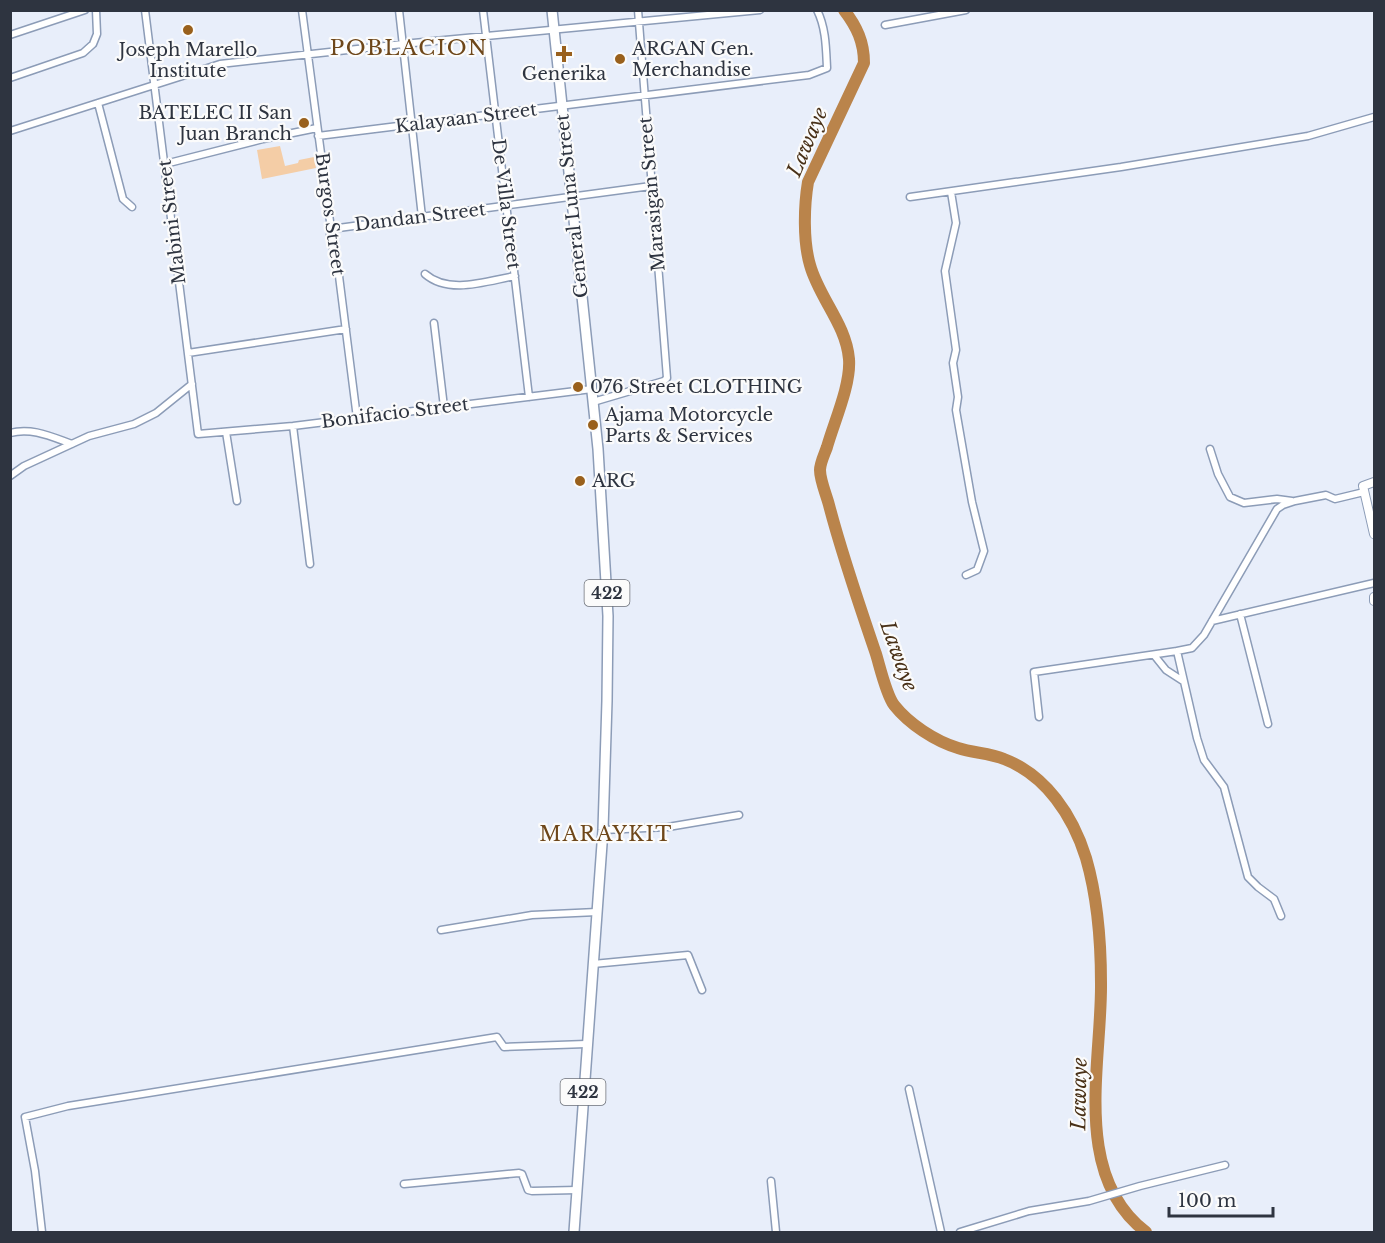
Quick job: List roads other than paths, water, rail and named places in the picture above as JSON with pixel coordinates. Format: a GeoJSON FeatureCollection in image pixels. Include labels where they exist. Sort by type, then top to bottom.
{"type":"FeatureCollection","features":[{"type":"Feature","properties":{"kind":"main road","name":"General Luna Street"},"geometry":{"type":"LineString","coordinates":[[552,10],[593,402]]}},
{"type":"Feature","properties":{"kind":"main road","name":"422"},"geometry":{"type":"LineString","coordinates":[[574,1233],[603,830],[607,701],[608,616],[601,485],[593,402]]}},
{"type":"Feature","properties":{"kind":"street"},"geometry":{"type":"LineString","coordinates":[[10,35],[85,10]]}},
{"type":"Feature","properties":{"kind":"street"},"geometry":{"type":"LineString","coordinates":[[10,78],[83,53],[93,45],[98,34],[96,10]]}},
{"type":"Feature","properties":{"kind":"street","name":"Mabini Street"},"geometry":{"type":"LineString","coordinates":[[145,10],[198,434]]}},
{"type":"Feature","properties":{"kind":"street","name":"Burgos Street"},"geometry":{"type":"LineString","coordinates":[[302,10],[330,235],[339,276],[357,418]]}},
{"type":"Feature","properties":{"kind":"street"},"geometry":{"type":"LineString","coordinates":[[399,10],[422,217]]}},
{"type":"Feature","properties":{"kind":"street","name":"De Villa Street"},"geometry":{"type":"LineString","coordinates":[[483,10],[529,397]]}},
{"type":"Feature","properties":{"kind":"street","name":"Marasigan Street"},"geometry":{"type":"LineString","coordinates":[[593,402],[668,378],[638,10]]}},
{"type":"Feature","properties":{"kind":"street"},"geometry":{"type":"LineString","coordinates":[[10,131],[220,64],[760,10]]}},
{"type":"Feature","properties":{"kind":"street","name":"Kalayaan Street"},"geometry":{"type":"LineString","coordinates":[[165,164],[318,132],[412,124],[810,75],[827,68],[826,41],[817,10]]}},
{"type":"Feature","properties":{"kind":"street"},"geometry":{"type":"LineString","coordinates":[[916,10],[917,18]]}},
{"type":"Feature","properties":{"kind":"street"},"geometry":{"type":"LineString","coordinates":[[885,25],[966,10]]}},
{"type":"Feature","properties":{"kind":"street"},"geometry":{"type":"LineString","coordinates":[[98,103],[123,200],[132,207]]}},
{"type":"Feature","properties":{"kind":"street"},"geometry":{"type":"LineString","coordinates":[[910,197],[1121,167],[1308,136],[1374,117]]}},
{"type":"Feature","properties":{"kind":"street","name":"Dandan Street"},"geometry":{"type":"LineString","coordinates":[[331,229],[651,186]]}},
{"type":"Feature","properties":{"kind":"street"},"geometry":{"type":"LineString","coordinates":[[951,192],[956,223],[945,271],[956,350],[953,363],[958,397],[956,410],[972,502],[984,551],[977,570],[966,575]]}},
{"type":"Feature","properties":{"kind":"street"},"geometry":{"type":"LineString","coordinates":[[425,274],[434,282],[459,286],[515,276]]}},
{"type":"Feature","properties":{"kind":"street"},"geometry":{"type":"LineString","coordinates":[[434,323],[444,407]]}},
{"type":"Feature","properties":{"kind":"street"},"geometry":{"type":"LineString","coordinates":[[188,353],[346,329]]}},
{"type":"Feature","properties":{"kind":"street"},"geometry":{"type":"LineString","coordinates":[[10,476],[24,466],[89,436],[134,424],[156,413],[192,384]]}},
{"type":"Feature","properties":{"kind":"street","name":"Bonifacio Street"},"geometry":{"type":"LineString","coordinates":[[198,434],[292,426],[592,389]]}},
{"type":"Feature","properties":{"kind":"street"},"geometry":{"type":"LineString","coordinates":[[292,426],[310,564]]}},
{"type":"Feature","properties":{"kind":"street"},"geometry":{"type":"LineString","coordinates":[[10,433],[19,430],[40,432],[72,444]]}},
{"type":"Feature","properties":{"kind":"street"},"geometry":{"type":"LineString","coordinates":[[226,432],[237,501]]}},
{"type":"Feature","properties":{"kind":"street"},"geometry":{"type":"LineString","coordinates":[[1210,448],[1218,474],[1230,497],[1244,503],[1276,499],[1295,501]]}},
{"type":"Feature","properties":{"kind":"street"},"geometry":{"type":"LineString","coordinates":[[1374,482],[1363,486],[1374,534]]}},
{"type":"Feature","properties":{"kind":"street"},"geometry":{"type":"LineString","coordinates":[[1039,717],[1034,672],[1192,648],[1204,635],[1277,509],[1295,501],[1326,495],[1335,499],[1364,492]]}},
{"type":"Feature","properties":{"kind":"street"},"geometry":{"type":"LineString","coordinates":[[1212,621],[1374,583]]}},
{"type":"Feature","properties":{"kind":"street"},"geometry":{"type":"LineString","coordinates":[[1240,614],[1268,724]]}},
{"type":"Feature","properties":{"kind":"street"},"geometry":{"type":"LineString","coordinates":[[1177,651],[1197,738],[1204,760],[1224,787],[1248,877],[1257,888],[1274,898],[1281,916]]}},
{"type":"Feature","properties":{"kind":"street"},"geometry":{"type":"LineString","coordinates":[[1154,655],[1166,670],[1183,681]]}},
{"type":"Feature","properties":{"kind":"street"},"geometry":{"type":"LineString","coordinates":[[603,830],[668,827],[739,815]]}},
{"type":"Feature","properties":{"kind":"street"},"geometry":{"type":"LineString","coordinates":[[441,930],[532,915],[597,912]]}},
{"type":"Feature","properties":{"kind":"street"},"geometry":{"type":"LineString","coordinates":[[593,964],[688,955],[702,990]]}},
{"type":"Feature","properties":{"kind":"street"},"geometry":{"type":"LineString","coordinates":[[42,1233],[35,1171],[25,1117],[68,1106],[496,1037],[504,1047],[586,1044]]}},
{"type":"Feature","properties":{"kind":"street"},"geometry":{"type":"LineString","coordinates":[[909,1089],[941,1233]]}},
{"type":"Feature","properties":{"kind":"street"},"geometry":{"type":"LineString","coordinates":[[960,1233],[1029,1211],[1089,1201],[1140,1185],[1225,1165]]}},
{"type":"Feature","properties":{"kind":"street"},"geometry":{"type":"LineString","coordinates":[[404,1184],[519,1173],[522,1174],[528,1190],[577,1190]]}},
{"type":"Feature","properties":{"kind":"street"},"geometry":{"type":"LineString","coordinates":[[771,1181],[776,1233]]}},
{"type":"Feature","properties":{"kind":"waterway","name":"Lawaye"},"geometry":{"type":"LineString","coordinates":[[844,10],[859,35],[864,63],[808,182],[805,212],[805,235],[810,265],[819,289],[843,334],[849,359],[845,392],[821,464],[822,483],[888,694],[894,705],[915,725],[940,741],[964,750],[1004,759],[1033,775],[1056,799],[1074,827],[1086,858],[1098,920],[1101,983],[1096,1116],[1099,1149],[1107,1180],[1123,1208],[1146,1232]]}},
{"type":"Feature","properties":{"kind":"place","name":"Joseph Marello Institute"},"geometry":{"type":"Point","coordinates":[188,30]}},
{"type":"Feature","properties":{"kind":"place","name":"Generika"},"geometry":{"type":"Point","coordinates":[564,54]}},
{"type":"Feature","properties":{"kind":"place","name":"ARGAN Gen. Merchandise"},"geometry":{"type":"Point","coordinates":[620,59]}},
{"type":"Feature","properties":{"kind":"place","name":"BATELEC II San Juan Branch"},"geometry":{"type":"Point","coordinates":[304,123]}},
{"type":"Feature","properties":{"kind":"place","name":"076 Street CLOTHING"},"geometry":{"type":"Point","coordinates":[578,387]}},
{"type":"Feature","properties":{"kind":"place","name":"Ajama Motorcycle Parts & Services"},"geometry":{"type":"Point","coordinates":[593,425]}},
{"type":"Feature","properties":{"kind":"place","name":"ARG"},"geometry":{"type":"Point","coordinates":[580,481]}},
{"type":"Feature","properties":{"kind":"district","name":"POBLACION"},"geometry":{"type":"Point","coordinates":[409,48]}},
{"type":"Feature","properties":{"kind":"district","name":"MARAYKIT"},"geometry":{"type":"Point","coordinates":[606,834]}}]}
